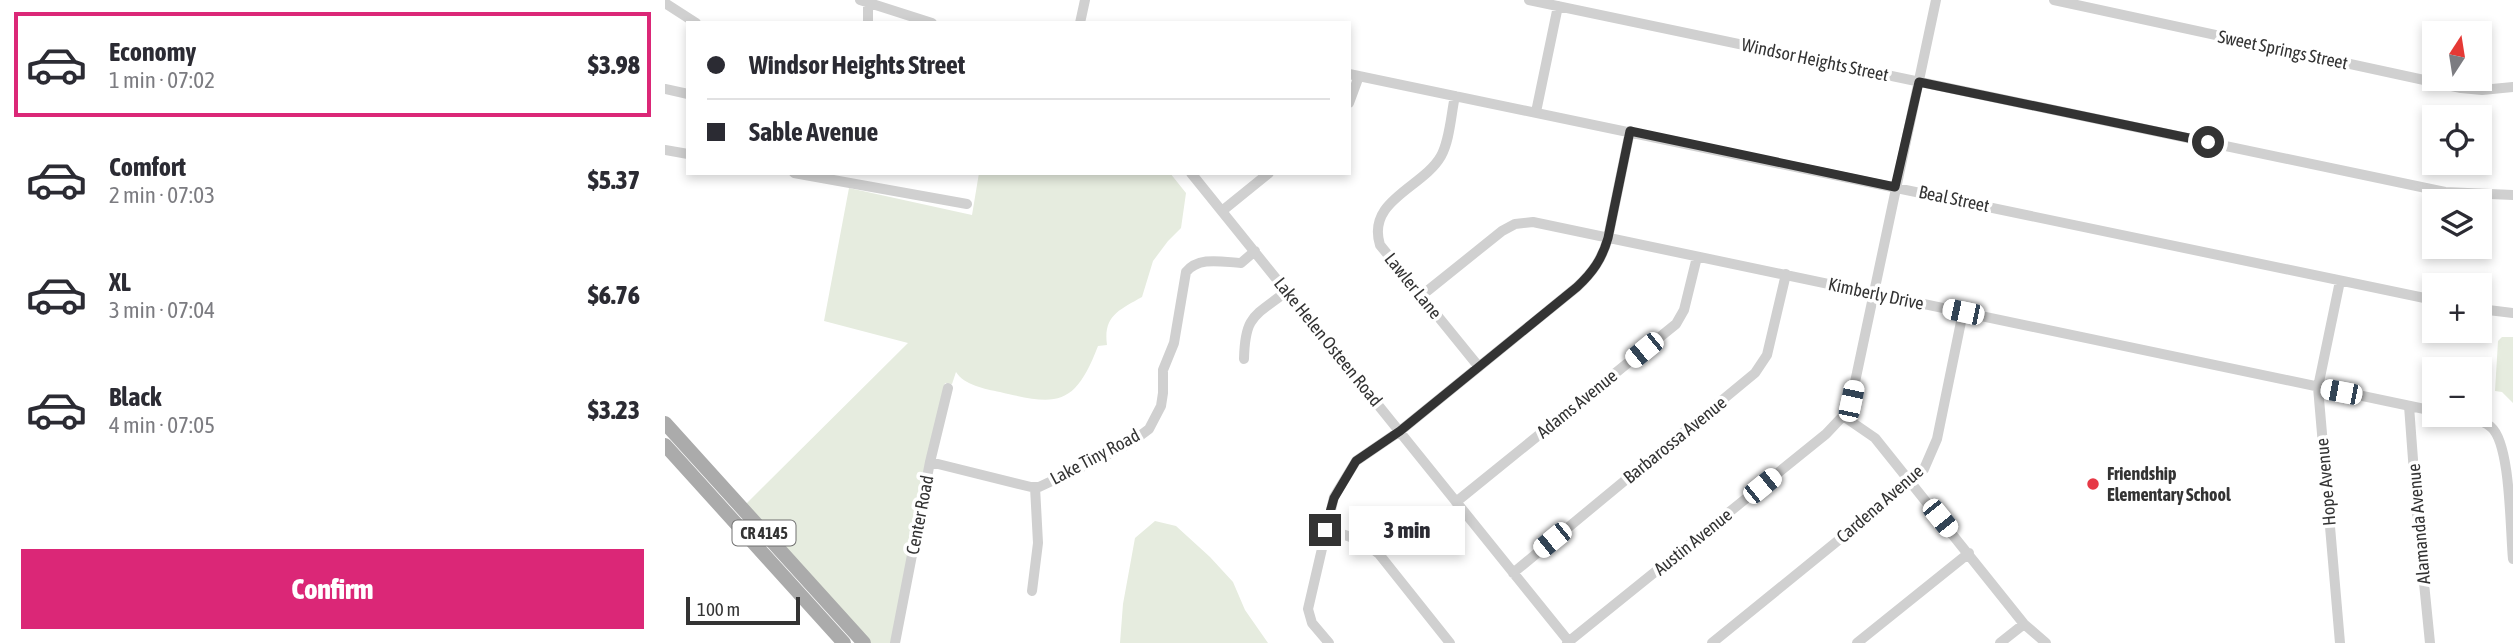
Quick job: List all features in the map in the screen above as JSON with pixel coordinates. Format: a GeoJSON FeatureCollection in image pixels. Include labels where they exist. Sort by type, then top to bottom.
{"type":"FeatureCollection","features":[{"type":"Feature","properties":{"kind":"main road","name":"CR 4145"},"geometry":{"type":"LineString","coordinates":[[665,423],[864,643]]}},
{"type":"Feature","properties":{"kind":"main road","name":"CR 4145"},"geometry":{"type":"LineString","coordinates":[[665,445],[844,643]]}},
{"type":"Feature","properties":{"kind":"street"},"geometry":{"type":"LineString","coordinates":[[1080,21],[1084,0]]}},
{"type":"Feature","properties":{"kind":"street","name":"Windsor Heights Street"},"geometry":{"type":"LineString","coordinates":[[1529,0],[2445,192],[2513,195]]}},
{"type":"Feature","properties":{"kind":"street","name":"Austin Avenue"},"geometry":{"type":"LineString","coordinates":[[1569,642],[1826,435],[1843,416],[1851,401],[1935,0]]}},
{"type":"Feature","properties":{"kind":"street","name":"Sweet Springs Street"},"geometry":{"type":"LineString","coordinates":[[2054,0],[2462,88],[2482,90],[2513,87]]}},
{"type":"Feature","properties":{"kind":"street"},"geometry":{"type":"LineString","coordinates":[[868,21],[864,1],[926,21]]}},
{"type":"Feature","properties":{"kind":"street"},"geometry":{"type":"LineString","coordinates":[[665,3],[693,21]]}},
{"type":"Feature","properties":{"kind":"street"},"geometry":{"type":"LineString","coordinates":[[1536,112],[1558,6]]}},
{"type":"Feature","properties":{"kind":"street","name":"Beal Street"},"geometry":{"type":"LineString","coordinates":[[1354,75],[2422,298]]}},
{"type":"Feature","properties":{"kind":"street"},"geometry":{"type":"LineString","coordinates":[[665,89],[686,94]]}},
{"type":"Feature","properties":{"kind":"street","name":"Lawler Lane"},"geometry":{"type":"LineString","coordinates":[[1455,96],[1443,153],[1432,170],[1389,203],[1379,216],[1377,235],[1380,245],[1479,367]]}},
{"type":"Feature","properties":{"kind":"street"},"geometry":{"type":"LineString","coordinates":[[1329,643],[1312,622],[1308,609],[1334,498],[1356,461],[1400,431],[1577,287],[1593,271],[1603,255],[1608,238],[1630,131]]}},
{"type":"Feature","properties":{"kind":"street"},"geometry":{"type":"LineString","coordinates":[[665,150],[686,154]]}},
{"type":"Feature","properties":{"kind":"street"},"geometry":{"type":"LineString","coordinates":[[805,175],[967,204]]}},
{"type":"Feature","properties":{"kind":"street","name":"Lake Helen Osteen Road"},"geometry":{"type":"LineString","coordinates":[[1193,175],[1569,642]]}},
{"type":"Feature","properties":{"kind":"street"},"geometry":{"type":"LineString","coordinates":[[1222,211],[1267,175]]}},
{"type":"Feature","properties":{"kind":"street","name":"Kimberly Drive"},"geometry":{"type":"LineString","coordinates":[[1422,296],[1502,231],[1515,224],[1533,222],[2422,409]]}},
{"type":"Feature","properties":{"kind":"street","name":"Lake Tiny Road"},"geometry":{"type":"LineString","coordinates":[[930,462],[1035,487],[1133,441],[1149,429],[1161,406],[1163,370],[1174,343],[1186,272],[1192,265],[1208,261],[1241,263],[1255,251]]}},
{"type":"Feature","properties":{"kind":"street","name":"Adams Avenue"},"geometry":{"type":"LineString","coordinates":[[1456,502],[1676,324],[1684,310],[1697,257]]}},
{"type":"Feature","properties":{"kind":"street","name":"Barbarossa Avenue"},"geometry":{"type":"LineString","coordinates":[[1513,573],[1755,373],[1767,355],[1786,274]]}},
{"type":"Feature","properties":{"kind":"street","name":"Hope Avenue"},"geometry":{"type":"LineString","coordinates":[[2340,281],[2318,387],[2340,643]]}},
{"type":"Feature","properties":{"kind":"street"},"geometry":{"type":"LineString","coordinates":[[1244,359],[1245,335],[1250,320],[1287,291]]}},
{"type":"Feature","properties":{"kind":"street"},"geometry":{"type":"LineString","coordinates":[[2492,310],[2513,313]]}},
{"type":"Feature","properties":{"kind":"street","name":"Cardena Avenue"},"geometry":{"type":"LineString","coordinates":[[1712,643],[1924,469],[1937,439],[1963,312]]}},
{"type":"Feature","properties":{"kind":"street","name":"Center Road"},"geometry":{"type":"LineString","coordinates":[[895,643],[930,462],[948,388]]}},
{"type":"Feature","properties":{"kind":"street","name":"Alamanda Avenue"},"geometry":{"type":"LineString","coordinates":[[2409,406],[2430,643]]}},
{"type":"Feature","properties":{"kind":"street"},"geometry":{"type":"LineString","coordinates":[[1843,416],[1875,438],[2024,624],[2046,643]]}},
{"type":"Feature","properties":{"kind":"street"},"geometry":{"type":"LineString","coordinates":[[2491,427],[2505,453],[2513,559]]}},
{"type":"Feature","properties":{"kind":"street"},"geometry":{"type":"LineString","coordinates":[[1032,591],[1038,543],[1035,487]]}},
{"type":"Feature","properties":{"kind":"street"},"geometry":{"type":"LineString","coordinates":[[1325,530],[1349,535],[1378,554],[1450,643]]}},
{"type":"Feature","properties":{"kind":"street"},"geometry":{"type":"LineString","coordinates":[[1857,643],[1969,553]]}},
{"type":"Feature","properties":{"kind":"street"},"geometry":{"type":"LineString","coordinates":[[2000,643],[2024,624]]}},
{"type":"Feature","properties":{"kind":"shaded area"},"geometry":{"type":"Polygon","coordinates":[[[979,175],[1172,175],[1186,193],[1181,228],[1153,261],[1142,297],[1120,310],[1110,320],[1106,335],[1107,345],[1098,346],[1090,366],[1072,391],[1062,397],[1050,399],[1020,397],[975,386],[956,372],[952,384],[945,383],[925,466],[891,643],[869,643],[745,505],[908,343],[824,321],[849,188],[972,215],[979,175]]]}},
{"type":"Feature","properties":{"kind":"shaded area"},"geometry":{"type":"Polygon","coordinates":[[[2502,337],[2513,337],[2513,403],[2502,392],[2495,391],[2498,341],[2502,337]]]}},
{"type":"Feature","properties":{"kind":"shaded area"},"geometry":{"type":"Polygon","coordinates":[[[1155,521],[1176,526],[1210,557],[1233,582],[1245,610],[1268,643],[1120,643],[1123,604],[1135,538],[1155,521]]]}},
{"type":"Feature","properties":{"kind":"place","name":"Friendship Elementary School"},"geometry":{"type":"Point","coordinates":[2093,484]}},
{"type":"Feature","properties":{"kind":"route"},"geometry":{"type":"LineString","coordinates":[[1325,530],[1334,498],[1356,461],[1400,431],[1577,287],[1593,271],[1603,255],[1608,238],[1630,131],[1895,187],[1919,82],[2208,142]]}}]}
